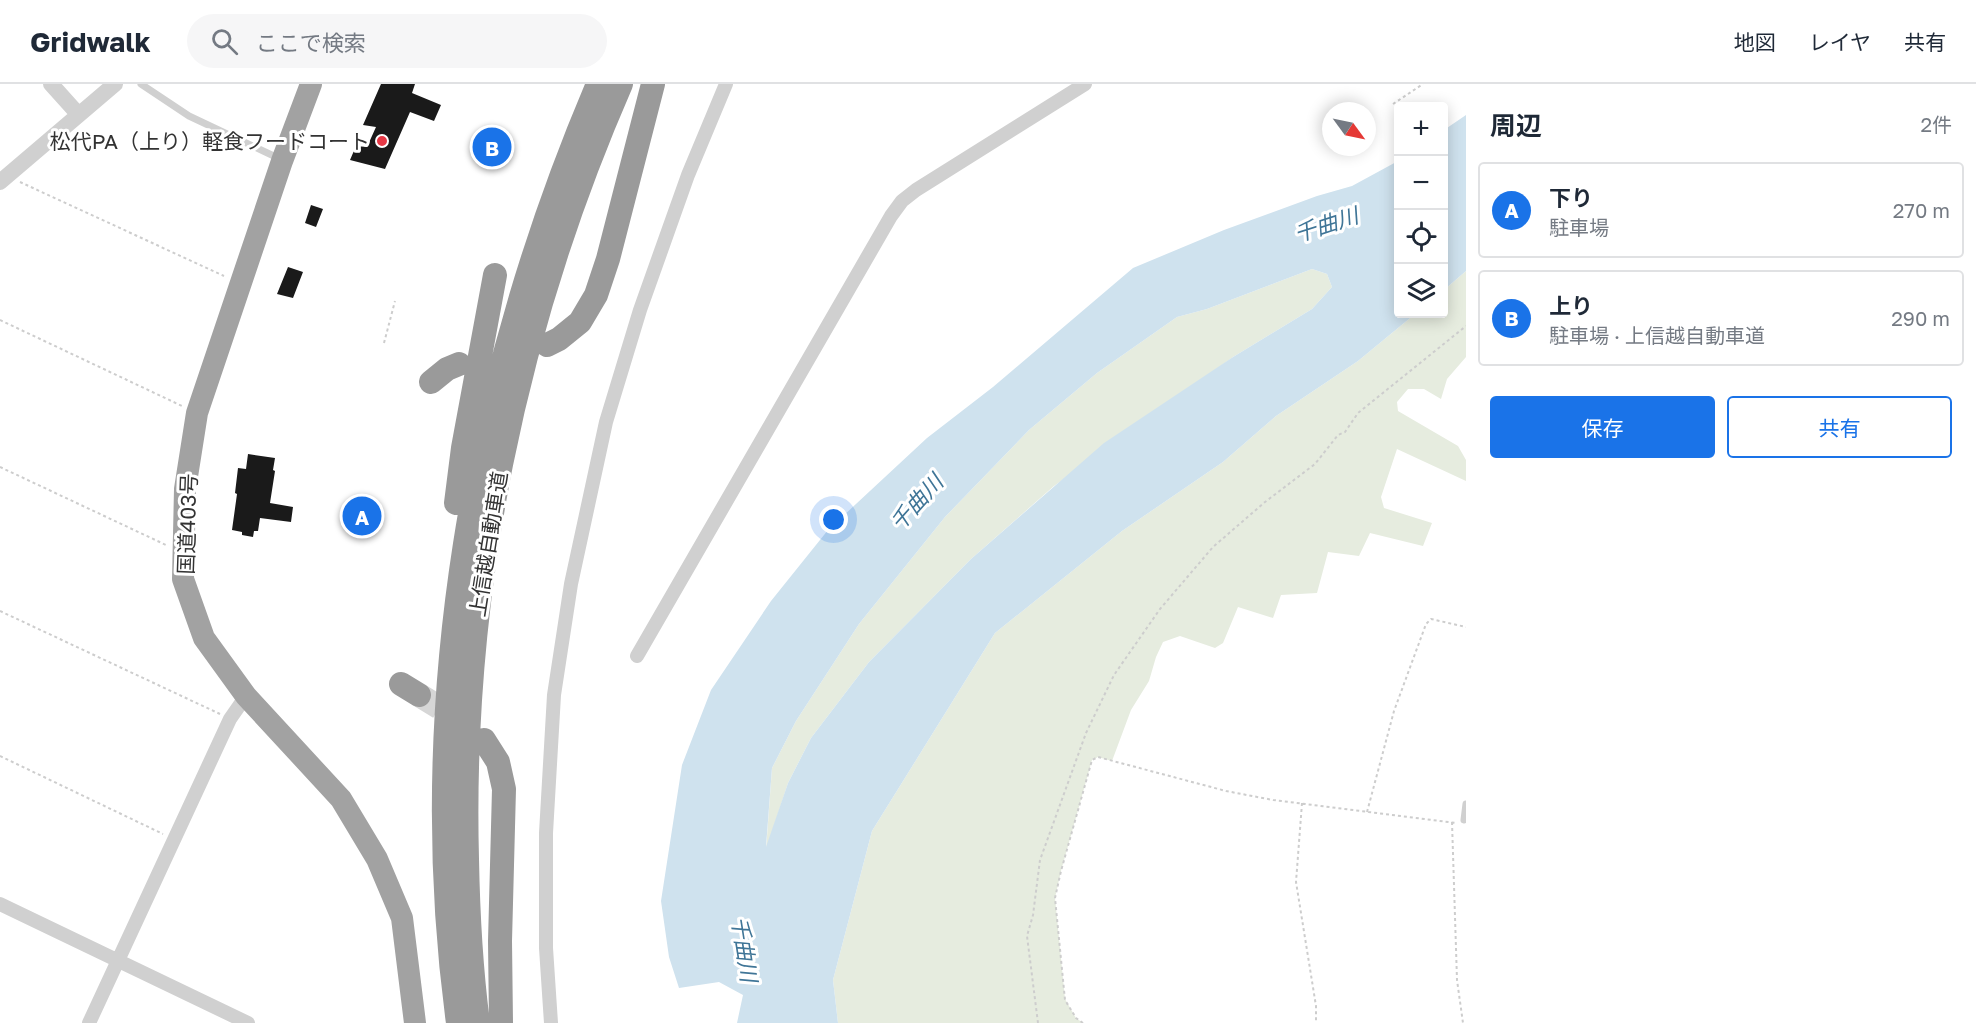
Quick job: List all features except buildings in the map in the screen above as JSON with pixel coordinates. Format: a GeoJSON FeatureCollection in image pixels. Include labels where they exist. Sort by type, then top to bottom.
{"type":"FeatureCollection","features":[{"type":"Feature","properties":{"kind":"highway","name":"国道403号"},"geometry":{"type":"LineString","coordinates":[[311,84],[282,160],[197,413],[185,489],[183,579],[204,638],[246,696],[341,800],[377,859],[402,918],[415,1023]]}},
{"type":"Feature","properties":{"kind":"highway","name":"上信越自動車道"},"geometry":{"type":"LineString","coordinates":[[458,1023],[447,884],[445,757],[451,669],[464,550],[473,493],[493,400],[531,259],[598,84]]}},
{"type":"Feature","properties":{"kind":"highway","name":"上信越自動車道"},"geometry":{"type":"LineString","coordinates":[[478,1023],[471,950],[466,820],[470,679],[484,555],[505,441],[536,319],[573,201],[621,84]]}},
{"type":"Feature","properties":{"kind":"highway"},"geometry":{"type":"LineString","coordinates":[[547,345],[576,327],[589,310],[596,295],[608,259],[653,84]]}},
{"type":"Feature","properties":{"kind":"highway"},"geometry":{"type":"LineString","coordinates":[[445,757],[445,659],[455,516],[463,448],[495,275]]}},
{"type":"Feature","properties":{"kind":"highway"},"geometry":{"type":"LineString","coordinates":[[431,382],[447,369],[459,364]]}},
{"type":"Feature","properties":{"kind":"highway"},"geometry":{"type":"LineString","coordinates":[[484,740],[498,762],[504,789],[500,951],[501,1023]]}},
{"type":"Feature","properties":{"kind":"street"},"geometry":{"type":"LineString","coordinates":[[51,84],[78,114]]}},
{"type":"Feature","properties":{"kind":"street"},"geometry":{"type":"LineString","coordinates":[[3,179],[115,84]]}},
{"type":"Feature","properties":{"kind":"street"},"geometry":{"type":"LineString","coordinates":[[551,1023],[546,948],[546,833],[554,696],[571,584],[606,422],[640,310],[688,175],[726,84]]}},
{"type":"Feature","properties":{"kind":"street"},"geometry":{"type":"LineString","coordinates":[[637,656],[891,216],[902,201],[1085,84]]}},
{"type":"Feature","properties":{"kind":"street"},"geometry":{"type":"LineString","coordinates":[[89,1023],[230,719],[246,696]]}},
{"type":"Feature","properties":{"kind":"street"},"geometry":{"type":"LineString","coordinates":[[0,904],[248,1023]]}},
{"type":"Feature","properties":{"kind":"lane"},"geometry":{"type":"LineString","coordinates":[[141,84],[189,116],[282,160]]}},
{"type":"Feature","properties":{"kind":"lane"},"geometry":{"type":"LineString","coordinates":[[1464,820],[1466,804]]}},
{"type":"Feature","properties":{"kind":"path"},"geometry":{"type":"LineString","coordinates":[[1393,104],[1423,84]]}},
{"type":"Feature","properties":{"kind":"path"},"geometry":{"type":"LineString","coordinates":[[3,179],[240,284]]}},
{"type":"Feature","properties":{"kind":"path"},"geometry":{"type":"LineString","coordinates":[[384,343],[395,301]]}},
{"type":"Feature","properties":{"kind":"path"},"geometry":{"type":"LineString","coordinates":[[0,320],[197,413]]}},
{"type":"Feature","properties":{"kind":"path"},"geometry":{"type":"LineString","coordinates":[[1038,1023],[1027,936],[1033,915],[1040,860],[1086,733],[1114,675],[1160,609],[1213,547],[1265,502],[1316,464],[1338,435],[1345,432],[1358,413],[1466,326]]}},
{"type":"Feature","properties":{"kind":"path"},"geometry":{"type":"LineString","coordinates":[[0,467],[182,553]]}},
{"type":"Feature","properties":{"kind":"path"},"geometry":{"type":"LineString","coordinates":[[0,611],[230,719]]}},
{"type":"Feature","properties":{"kind":"path"},"geometry":{"type":"LineString","coordinates":[[1367,812],[1394,711],[1426,624],[1431,619],[1466,627]]}},
{"type":"Feature","properties":{"kind":"path"},"geometry":{"type":"LineString","coordinates":[[0,756],[173,840]]}},
{"type":"Feature","properties":{"kind":"path"},"geometry":{"type":"LineString","coordinates":[[1083,1023],[1076,1018],[1065,1000],[1055,898],[1092,760],[1098,757],[1226,791],[1460,824],[1464,820]]}},
{"type":"Feature","properties":{"kind":"path"},"geometry":{"type":"LineString","coordinates":[[1302,803],[1296,882],[1316,1006],[1316,1023]]}},
{"type":"Feature","properties":{"kind":"path"},"geometry":{"type":"LineString","coordinates":[[1452,822],[1457,980],[1463,1023]]}},
{"type":"Feature","properties":{"kind":"shaded area"},"geometry":{"type":"Polygon","coordinates":[[[1312,269],[1327,274],[1332,287],[1312,309],[1233,357],[1054,486],[971,559],[869,662],[811,738],[788,783],[766,850],[772,768],[796,721],[859,624],[945,517],[1029,430],[1097,373],[1177,317],[1207,309],[1312,269]]]}},
{"type":"Feature","properties":{"kind":"shaded area"},"geometry":{"type":"Polygon","coordinates":[[[1466,271],[1466,357],[1447,379],[1441,399],[1424,389],[1408,389],[1397,402],[1398,411],[1458,446],[1466,460],[1466,481],[1397,449],[1381,497],[1384,508],[1432,523],[1423,546],[1370,533],[1359,556],[1328,552],[1317,593],[1281,595],[1273,618],[1238,607],[1223,643],[1215,648],[1180,636],[1163,642],[1149,681],[1131,710],[1112,761],[1098,757],[1092,760],[1055,898],[1065,999],[1076,1018],[1083,1023],[838,1023],[833,980],[872,831],[995,633],[1122,531],[1223,462],[1276,416],[1358,361],[1410,318],[1448,318],[1448,287],[1466,271]]]}},
{"type":"Feature","properties":{"kind":"water"},"geometry":{"type":"Polygon","coordinates":[[[1466,115],[1466,271],[1448,287],[1448,156],[1448,127],[1466,115]]]}},
{"type":"Feature","properties":{"kind":"water","name":"千曲川"},"geometry":{"type":"Polygon","coordinates":[[[1394,163],[1394,318],[1410,318],[1358,361],[1276,416],[1223,462],[1122,531],[995,633],[872,831],[833,980],[838,1023],[737,1023],[743,995],[719,982],[679,988],[669,957],[661,901],[682,765],[711,690],[771,601],[828,530],[927,438],[993,387],[1133,268],[1224,230],[1317,196],[1352,186],[1394,163]],[[1312,269],[1207,309],[1177,317],[1097,373],[1029,430],[945,517],[859,624],[796,721],[772,768],[766,847],[788,783],[811,738],[869,662],[971,559],[1104,443],[1233,357],[1312,309],[1332,287],[1327,274],[1312,269]]]}},
{"type":"Feature","properties":{"kind":"tunnel"},"geometry":{"type":"LineString","coordinates":[[419,695],[463,722]]}},
{"type":"Feature","properties":{"kind":"place","name":"松代PA（上り）軽食フードコート"},"geometry":{"type":"Point","coordinates":[382,141]}},
{"type":"Feature","properties":{"kind":"place","name":"上り"},"geometry":{"type":"Point","coordinates":[492,147]}},
{"type":"Feature","properties":{"kind":"place","name":"下り"},"geometry":{"type":"Point","coordinates":[362,516]}}]}
